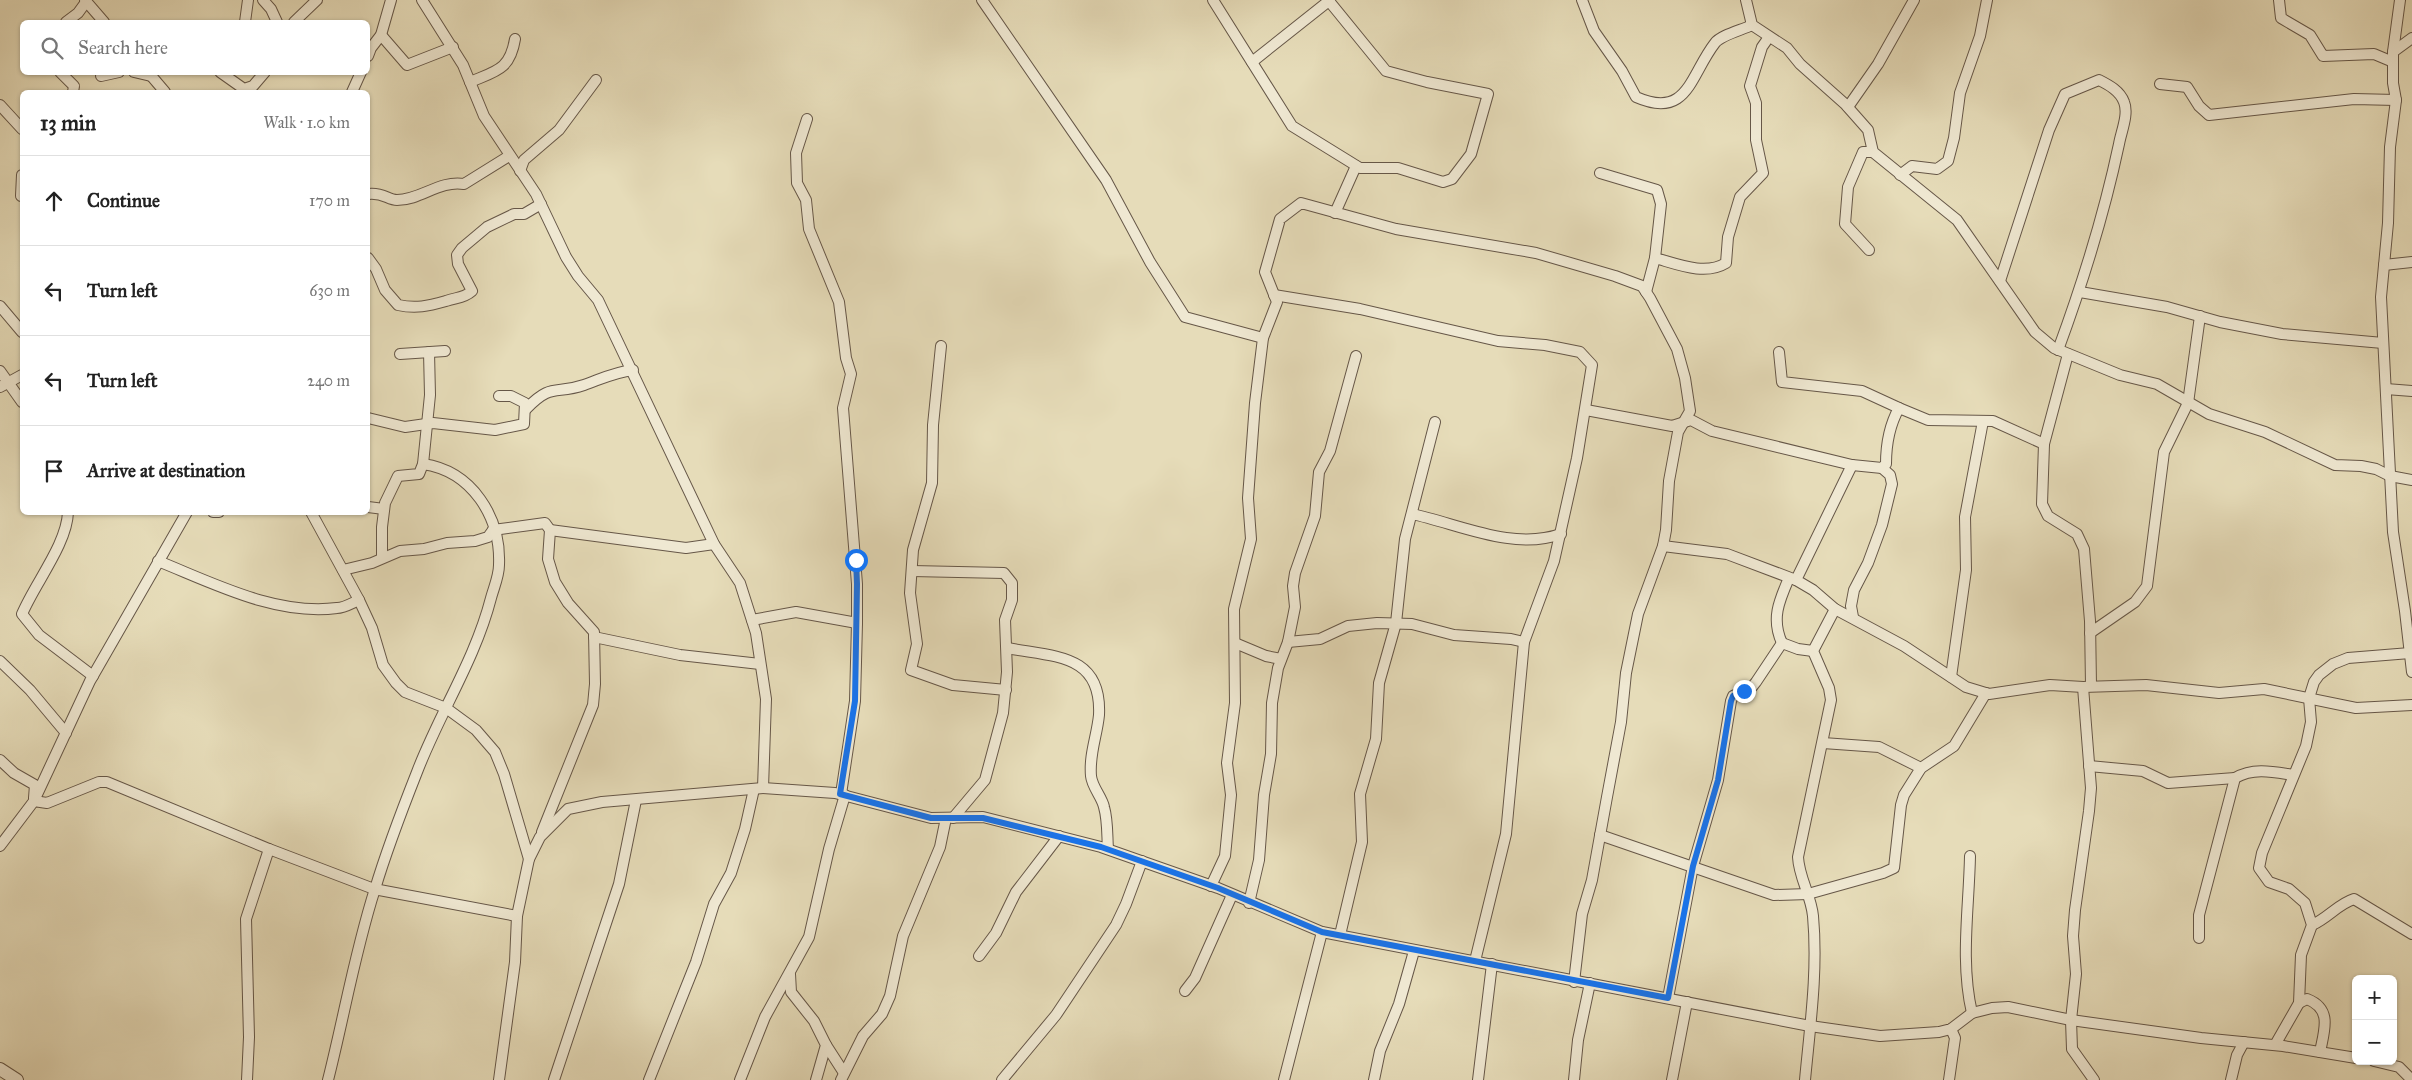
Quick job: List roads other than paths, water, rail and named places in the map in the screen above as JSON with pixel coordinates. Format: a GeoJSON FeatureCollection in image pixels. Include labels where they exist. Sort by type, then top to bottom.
{"type":"FeatureCollection","features":[{"type":"Feature","properties":{"kind":"street"},"geometry":{"type":"LineString","coordinates":[[244,20],[248,0]]}},
{"type":"Feature","properties":{"kind":"street"},"geometry":{"type":"LineString","coordinates":[[263,0],[276,20]]}},
{"type":"Feature","properties":{"kind":"street"},"geometry":{"type":"LineString","coordinates":[[296,20],[316,0]]}},
{"type":"Feature","properties":{"kind":"street"},"geometry":{"type":"LineString","coordinates":[[370,51],[381,35],[392,0]]}},
{"type":"Feature","properties":{"kind":"street"},"geometry":{"type":"LineString","coordinates":[[422,0],[463,65],[484,116],[541,204],[566,257],[578,276],[598,300],[633,370],[714,544],[740,583],[756,633],[767,712],[759,789],[731,873],[714,904],[696,962],[649,1080]]}},
{"type":"Feature","properties":{"kind":"street"},"geometry":{"type":"LineString","coordinates":[[982,0],[1106,180],[1150,262],[1185,318],[1263,338]]}},
{"type":"Feature","properties":{"kind":"street"},"geometry":{"type":"LineString","coordinates":[[1213,0],[1292,126],[1360,168],[1398,168],[1443,182],[1452,179],[1471,154],[1488,94],[1427,82],[1386,70],[1329,1],[1252,62]]}},
{"type":"Feature","properties":{"kind":"street"},"geometry":{"type":"LineString","coordinates":[[1582,0],[1594,31],[1622,71],[1636,97],[1654,103],[1674,102],[1689,89],[1716,41],[1752,25]]}},
{"type":"Feature","properties":{"kind":"street"},"geometry":{"type":"LineString","coordinates":[[1746,0],[1752,25],[1786,48],[1800,64],[1848,107],[1868,130],[1874,152],[1957,220],[2035,332],[2058,350],[2120,375],[2157,384],[2209,414],[2265,432],[2335,465],[2361,466],[2376,469],[2390,476],[2412,480]]}},
{"type":"Feature","properties":{"kind":"street"},"geometry":{"type":"LineString","coordinates":[[1848,107],[1878,64],[1914,0]]}},
{"type":"Feature","properties":{"kind":"street"},"geometry":{"type":"LineString","coordinates":[[1900,174],[1912,166],[1937,169],[1948,162],[1954,138],[1960,93],[1980,36],[1987,0]]}},
{"type":"Feature","properties":{"kind":"street"},"geometry":{"type":"LineString","coordinates":[[2279,0],[2281,18],[2310,35],[2322,56],[2374,54],[2393,57]]}},
{"type":"Feature","properties":{"kind":"street"},"geometry":{"type":"LineString","coordinates":[[2400,0],[2393,57],[2393,83],[2396,100],[2390,147],[2388,223],[2381,297],[2392,532],[2412,672]]}},
{"type":"Feature","properties":{"kind":"street"},"geometry":{"type":"LineString","coordinates":[[69,20],[78,13],[86,1],[102,20]]}},
{"type":"Feature","properties":{"kind":"street"},"geometry":{"type":"LineString","coordinates":[[381,35],[407,65],[453,47]]}},
{"type":"Feature","properties":{"kind":"street"},"geometry":{"type":"LineString","coordinates":[[1655,258],[1691,268],[1718,267],[1726,263],[1728,237],[1740,197],[1763,173],[1756,140],[1756,103],[1750,86],[1762,47],[1769,36]]}},
{"type":"Feature","properties":{"kind":"street"},"geometry":{"type":"LineString","coordinates":[[2393,57],[2412,38]]}},
{"type":"Feature","properties":{"kind":"street"},"geometry":{"type":"LineString","coordinates":[[470,82],[498,70],[512,57],[515,39]]}},
{"type":"Feature","properties":{"kind":"street"},"geometry":{"type":"LineString","coordinates":[[63,75],[74,86],[73,90]]}},
{"type":"Feature","properties":{"kind":"street"},"geometry":{"type":"LineString","coordinates":[[100,76],[105,75]]}},
{"type":"Feature","properties":{"kind":"street"},"geometry":{"type":"LineString","coordinates":[[150,75],[163,90]]}},
{"type":"Feature","properties":{"kind":"street"},"geometry":{"type":"LineString","coordinates":[[225,75],[244,89],[253,86],[262,75]]}},
{"type":"Feature","properties":{"kind":"street"},"geometry":{"type":"LineString","coordinates":[[353,90],[360,75]]}},
{"type":"Feature","properties":{"kind":"street"},"geometry":{"type":"LineString","coordinates":[[520,171],[524,160],[559,130],[596,80]]}},
{"type":"Feature","properties":{"kind":"street"},"geometry":{"type":"LineString","coordinates":[[2000,281],[2049,130],[2066,94],[2099,80],[2112,86],[2124,103],[2124,117],[2100,227],[2080,292],[2058,350]]}},
{"type":"Feature","properties":{"kind":"street"},"geometry":{"type":"LineString","coordinates":[[2160,84],[2187,87],[2199,106],[2209,115],[2354,99],[2396,100]]}},
{"type":"Feature","properties":{"kind":"street"},"geometry":{"type":"LineString","coordinates":[[0,104],[20,127]]}},
{"type":"Feature","properties":{"kind":"street"},"geometry":{"type":"LineString","coordinates":[[740,1080],[765,1017],[809,937],[843,795],[855,701],[856,568],[843,408],[851,374],[846,358],[840,302],[809,229],[806,200],[797,183],[796,153],[807,119]]}},
{"type":"Feature","properties":{"kind":"street"},"geometry":{"type":"LineString","coordinates":[[1869,250],[1845,224],[1848,187],[1863,152],[1874,152]]}},
{"type":"Feature","properties":{"kind":"street"},"geometry":{"type":"LineString","coordinates":[[370,194],[386,195],[394,200],[406,199],[451,182],[464,184],[509,156]]}},
{"type":"Feature","properties":{"kind":"street"},"geometry":{"type":"LineString","coordinates":[[1335,212],[1356,166]]}},
{"type":"Feature","properties":{"kind":"street"},"geometry":{"type":"LineString","coordinates":[[1600,173],[1650,186],[1657,190],[1660,204],[1655,258],[1646,292]]}},
{"type":"Feature","properties":{"kind":"street"},"geometry":{"type":"LineString","coordinates":[[1210,886],[1225,856],[1231,795],[1227,763],[1235,703],[1234,609],[1251,539],[1248,498],[1255,403],[1263,338],[1277,302],[1265,272],[1280,219],[1301,203],[1396,229],[1536,253],[1615,276],[1642,286],[1677,349],[1685,378],[1690,411],[1682,423],[1669,481],[1666,530],[1663,546],[1638,614],[1626,673],[1621,722],[1592,880],[1582,914],[1574,982]]}},
{"type":"Feature","properties":{"kind":"street"},"geometry":{"type":"LineString","coordinates":[[370,261],[376,269],[385,290],[398,305],[427,307],[448,300],[464,298],[472,291],[458,264],[457,255],[462,248],[487,226],[514,214],[524,214],[541,204]]}},
{"type":"Feature","properties":{"kind":"street"},"geometry":{"type":"LineString","coordinates":[[2384,265],[2412,262]]}},
{"type":"Feature","properties":{"kind":"street"},"geometry":{"type":"LineString","coordinates":[[2080,292],[2167,307],[2220,322],[2282,334],[2383,343]]}},
{"type":"Feature","properties":{"kind":"street"},"geometry":{"type":"LineString","coordinates":[[1274,295],[1360,309],[1498,341],[1545,344],[1580,352],[1592,365],[1586,410],[1561,534],[1554,561],[1524,642],[1506,834],[1475,961]]}},
{"type":"Feature","properties":{"kind":"street"},"geometry":{"type":"LineString","coordinates":[[0,306],[20,330]]}},
{"type":"Feature","properties":{"kind":"street"},"geometry":{"type":"LineString","coordinates":[[2090,633],[2135,602],[2147,586],[2164,452],[2188,403],[2200,316]]}},
{"type":"Feature","properties":{"kind":"street"},"geometry":{"type":"LineString","coordinates":[[941,346],[933,425],[932,484],[916,534],[912,571],[910,593],[917,644],[911,670],[953,686],[1006,690]]}},
{"type":"Feature","properties":{"kind":"street"},"geometry":{"type":"LineString","coordinates":[[382,558],[385,503],[398,476],[419,474],[423,464],[430,395],[429,352]]}},
{"type":"Feature","properties":{"kind":"street"},"geometry":{"type":"LineString","coordinates":[[400,354],[446,352]]}},
{"type":"Feature","properties":{"kind":"street"},"geometry":{"type":"LineString","coordinates":[[1779,352],[1779,372],[1782,382],[1862,391],[1928,420],[1993,421],[2044,444]]}},
{"type":"Feature","properties":{"kind":"street"},"geometry":{"type":"LineString","coordinates":[[2068,354],[2044,444],[2042,504],[2048,516],[2077,534],[2084,548],[2090,633],[2087,686],[2089,811],[2075,910],[2073,936],[2076,974],[2070,1020],[2072,1049],[2094,1080]]}},
{"type":"Feature","properties":{"kind":"street"},"geometry":{"type":"LineString","coordinates":[[1249,903],[1259,860],[1264,795],[1271,754],[1272,703],[1295,607],[1293,586],[1295,573],[1314,516],[1319,472],[1330,451],[1356,356]]}},
{"type":"Feature","properties":{"kind":"street"},"geometry":{"type":"LineString","coordinates":[[526,409],[539,396],[552,390],[582,386],[606,376],[633,370]]}},
{"type":"Feature","properties":{"kind":"street"},"geometry":{"type":"LineString","coordinates":[[0,371],[4,385],[20,400]]}},
{"type":"Feature","properties":{"kind":"street"},"geometry":{"type":"LineString","coordinates":[[4,385],[20,376]]}},
{"type":"Feature","properties":{"kind":"street"},"geometry":{"type":"LineString","coordinates":[[2386,389],[2412,391]]}},
{"type":"Feature","properties":{"kind":"street"},"geometry":{"type":"LineString","coordinates":[[370,418],[405,427],[433,423],[495,430],[513,428],[524,424],[525,403],[511,396],[499,396]]}},
{"type":"Feature","properties":{"kind":"street"},"geometry":{"type":"LineString","coordinates":[[1882,468],[1886,464],[1886,447],[1891,424],[1899,408]]}},
{"type":"Feature","properties":{"kind":"street"},"geometry":{"type":"LineString","coordinates":[[1586,410],[1672,426],[1691,420],[1712,431],[1852,465],[1882,468],[1890,475],[1892,484],[1882,525],[1868,563],[1854,590],[1851,606],[1853,617]]}},
{"type":"Feature","properties":{"kind":"street"},"geometry":{"type":"LineString","coordinates":[[1951,677],[1966,570],[1965,517],[1983,421]]}},
{"type":"Feature","properties":{"kind":"street"},"geometry":{"type":"LineString","coordinates":[[1340,936],[1362,842],[1360,794],[1376,739],[1379,683],[1396,623],[1405,539],[1436,422]]}},
{"type":"Feature","properties":{"kind":"street"},"geometry":{"type":"LineString","coordinates":[[328,1080],[374,890],[418,770],[482,631],[499,569],[499,550],[488,511],[463,479],[437,466],[423,464]]}},
{"type":"Feature","properties":{"kind":"street"},"geometry":{"type":"LineString","coordinates":[[1814,651],[1798,649],[1782,643],[1776,632],[1775,618],[1792,579],[1852,465]]}},
{"type":"Feature","properties":{"kind":"street"},"geometry":{"type":"LineString","coordinates":[[370,507],[384,509]]}},
{"type":"Feature","properties":{"kind":"street"},"geometry":{"type":"LineString","coordinates":[[1412,514],[1480,533],[1529,540],[1546,540],[1561,534]]}},
{"type":"Feature","properties":{"kind":"street"},"geometry":{"type":"LineString","coordinates":[[68,515],[66,531],[31,593],[22,614],[40,635],[93,676]]}},
{"type":"Feature","properties":{"kind":"street"},"geometry":{"type":"LineString","coordinates":[[0,846],[34,801],[93,676],[185,515]]}},
{"type":"Feature","properties":{"kind":"street"},"geometry":{"type":"LineString","coordinates":[[313,515],[359,600],[372,628],[383,665],[396,683],[405,692],[446,708],[476,730],[495,752],[504,774],[528,859]]}},
{"type":"Feature","properties":{"kind":"street"},"geometry":{"type":"LineString","coordinates":[[343,570],[372,563],[400,551],[475,541],[488,537],[493,530],[545,524],[550,530],[686,548],[714,544]]}},
{"type":"Feature","properties":{"kind":"street"},"geometry":{"type":"LineString","coordinates":[[498,1080],[515,962],[517,916],[528,859],[540,837],[593,706],[594,637],[592,628],[568,603],[555,582],[548,559],[550,530]]}},
{"type":"Feature","properties":{"kind":"street"},"geometry":{"type":"LineString","coordinates":[[1663,546],[1727,554],[1792,579],[1813,590],[1835,609],[1904,646],[1966,688],[1986,693],[2050,685],[2146,685],[2219,693],[2264,689],[2309,698],[2319,702],[2356,708],[2412,706]]}},
{"type":"Feature","properties":{"kind":"street"},"geometry":{"type":"LineString","coordinates":[[158,561],[260,600],[296,607],[338,608],[359,600]]}},
{"type":"Feature","properties":{"kind":"street"},"geometry":{"type":"LineString","coordinates":[[842,1076],[863,1036],[882,1014],[890,996],[903,936],[940,847],[949,818],[985,780],[1004,713],[1008,648],[1005,620],[1012,600],[1012,582],[1004,573],[912,571]]}},
{"type":"Feature","properties":{"kind":"street"},"geometry":{"type":"LineString","coordinates":[[1805,1080],[1810,1026],[1814,917],[1801,876],[1798,857],[1823,743],[1831,694],[1814,651],[1835,609]]}},
{"type":"Feature","properties":{"kind":"street"},"geometry":{"type":"LineString","coordinates":[[752,620],[796,612],[857,622]]}},
{"type":"Feature","properties":{"kind":"street"},"geometry":{"type":"LineString","coordinates":[[1288,642],[1320,639],[1348,626],[1377,622],[1412,624],[1454,635],[1511,639],[1524,642]]}},
{"type":"Feature","properties":{"kind":"street"},"geometry":{"type":"LineString","coordinates":[[594,637],[680,655],[760,664]]}},
{"type":"Feature","properties":{"kind":"street"},"geometry":{"type":"LineString","coordinates":[[1235,643],[1266,656],[1281,659]]}},
{"type":"Feature","properties":{"kind":"street"},"geometry":{"type":"LineString","coordinates":[[1668,998],[1693,866],[1718,780],[1731,701],[1733,696],[1752,688],[1782,643]]}},
{"type":"Feature","properties":{"kind":"street"},"geometry":{"type":"LineString","coordinates":[[1008,648],[1060,658],[1083,666],[1094,681],[1099,714],[1091,752],[1091,778],[1104,807],[1108,850]]}},
{"type":"Feature","properties":{"kind":"street"},"geometry":{"type":"LineString","coordinates":[[2275,1045],[2299,1002],[2301,955],[2312,925],[2305,903],[2289,889],[2269,882],[2259,868],[2262,853],[2306,746],[2311,722],[2309,698],[2314,682],[2333,664],[2348,658],[2410,653]]}},
{"type":"Feature","properties":{"kind":"street"},"geometry":{"type":"LineString","coordinates":[[0,661],[30,690],[66,732]]}},
{"type":"Feature","properties":{"kind":"street"},"geometry":{"type":"LineString","coordinates":[[1600,835],[1774,895],[1808,894],[1857,882],[1894,868],[1901,805],[1904,795],[1921,768],[1954,746],[1986,693]]}},
{"type":"Feature","properties":{"kind":"street"},"geometry":{"type":"LineString","coordinates":[[1823,743],[1879,747],[1921,768]]}},
{"type":"Feature","properties":{"kind":"street"},"geometry":{"type":"LineString","coordinates":[[0,760],[14,773],[34,785],[34,801]]}},
{"type":"Feature","properties":{"kind":"street"},"geometry":{"type":"LineString","coordinates":[[2089,766],[2143,771],[2168,783],[2235,778],[2265,770],[2293,775]]}},
{"type":"Feature","properties":{"kind":"street"},"geometry":{"type":"LineString","coordinates":[[2199,938],[2199,915],[2235,778]]}},
{"type":"Feature","properties":{"kind":"street"},"geometry":{"type":"LineString","coordinates":[[34,801],[47,803],[99,782],[106,782],[374,890],[517,916]]}},
{"type":"Feature","properties":{"kind":"street"},"geometry":{"type":"LineString","coordinates":[[540,837],[568,809],[602,802],[759,789],[843,795],[931,818],[983,818],[1108,850],[1210,886],[1322,932],[1810,1026],[1880,1036],[1939,1032],[1951,1029],[1972,1013],[1992,1008],[2008,1007],[2070,1020],[2275,1045],[2352,1057]]}},
{"type":"Feature","properties":{"kind":"street"},"geometry":{"type":"LineString","coordinates":[[554,1080],[619,884],[636,800]]}},
{"type":"Feature","properties":{"kind":"street"},"geometry":{"type":"LineString","coordinates":[[554,803],[568,809]]}},
{"type":"Feature","properties":{"kind":"street"},"geometry":{"type":"LineString","coordinates":[[979,956],[996,933],[1016,892],[1059,836]]}},
{"type":"Feature","properties":{"kind":"street"},"geometry":{"type":"LineString","coordinates":[[247,1080],[249,1036],[246,919],[269,849]]}},
{"type":"Feature","properties":{"kind":"street"},"geometry":{"type":"LineString","coordinates":[[1970,856],[1969,911],[1965,956],[1966,988],[1972,1013]]}},
{"type":"Feature","properties":{"kind":"street"},"geometry":{"type":"LineString","coordinates":[[1002,1080],[1056,1014],[1116,925],[1142,861]]}},
{"type":"Feature","properties":{"kind":"street"},"geometry":{"type":"LineString","coordinates":[[1185,990],[1194,978],[1232,895]]}},
{"type":"Feature","properties":{"kind":"street"},"geometry":{"type":"LineString","coordinates":[[2312,925],[2325,919],[2346,902],[2354,899],[2412,934]]}},
{"type":"Feature","properties":{"kind":"street"},"geometry":{"type":"LineString","coordinates":[[1284,1080],[1322,932]]}},
{"type":"Feature","properties":{"kind":"street"},"geometry":{"type":"LineString","coordinates":[[1374,1080],[1380,1051],[1399,1004],[1414,951]]}},
{"type":"Feature","properties":{"kind":"street"},"geometry":{"type":"LineString","coordinates":[[1478,1080],[1492,964]]}},
{"type":"Feature","properties":{"kind":"street"},"geometry":{"type":"LineString","coordinates":[[790,973],[790,992],[814,1021],[842,1076]]}},
{"type":"Feature","properties":{"kind":"street"},"geometry":{"type":"LineString","coordinates":[[1574,1080],[1578,1040],[1590,983]]}},
{"type":"Feature","properties":{"kind":"street"},"geometry":{"type":"LineString","coordinates":[[2299,1002],[2307,999],[2322,1008],[2326,1018],[2320,1052]]}},
{"type":"Feature","properties":{"kind":"street"},"geometry":{"type":"LineString","coordinates":[[1672,1080],[1687,1002]]}},
{"type":"Feature","properties":{"kind":"street"},"geometry":{"type":"LineString","coordinates":[[1949,1080],[1955,1038],[1951,1029]]}},
{"type":"Feature","properties":{"kind":"street"},"geometry":{"type":"LineString","coordinates":[[2231,1080],[2237,1055],[2244,1042]]}},
{"type":"Feature","properties":{"kind":"street"},"geometry":{"type":"LineString","coordinates":[[816,1080],[826,1045]]}},
{"type":"Feature","properties":{"kind":"street"},"geometry":{"type":"LineString","coordinates":[[2391,1065],[2399,1067],[2412,1080]]}},
{"type":"Feature","properties":{"kind":"street"},"geometry":{"type":"LineString","coordinates":[[0,1069],[17,1080]]}}]}
